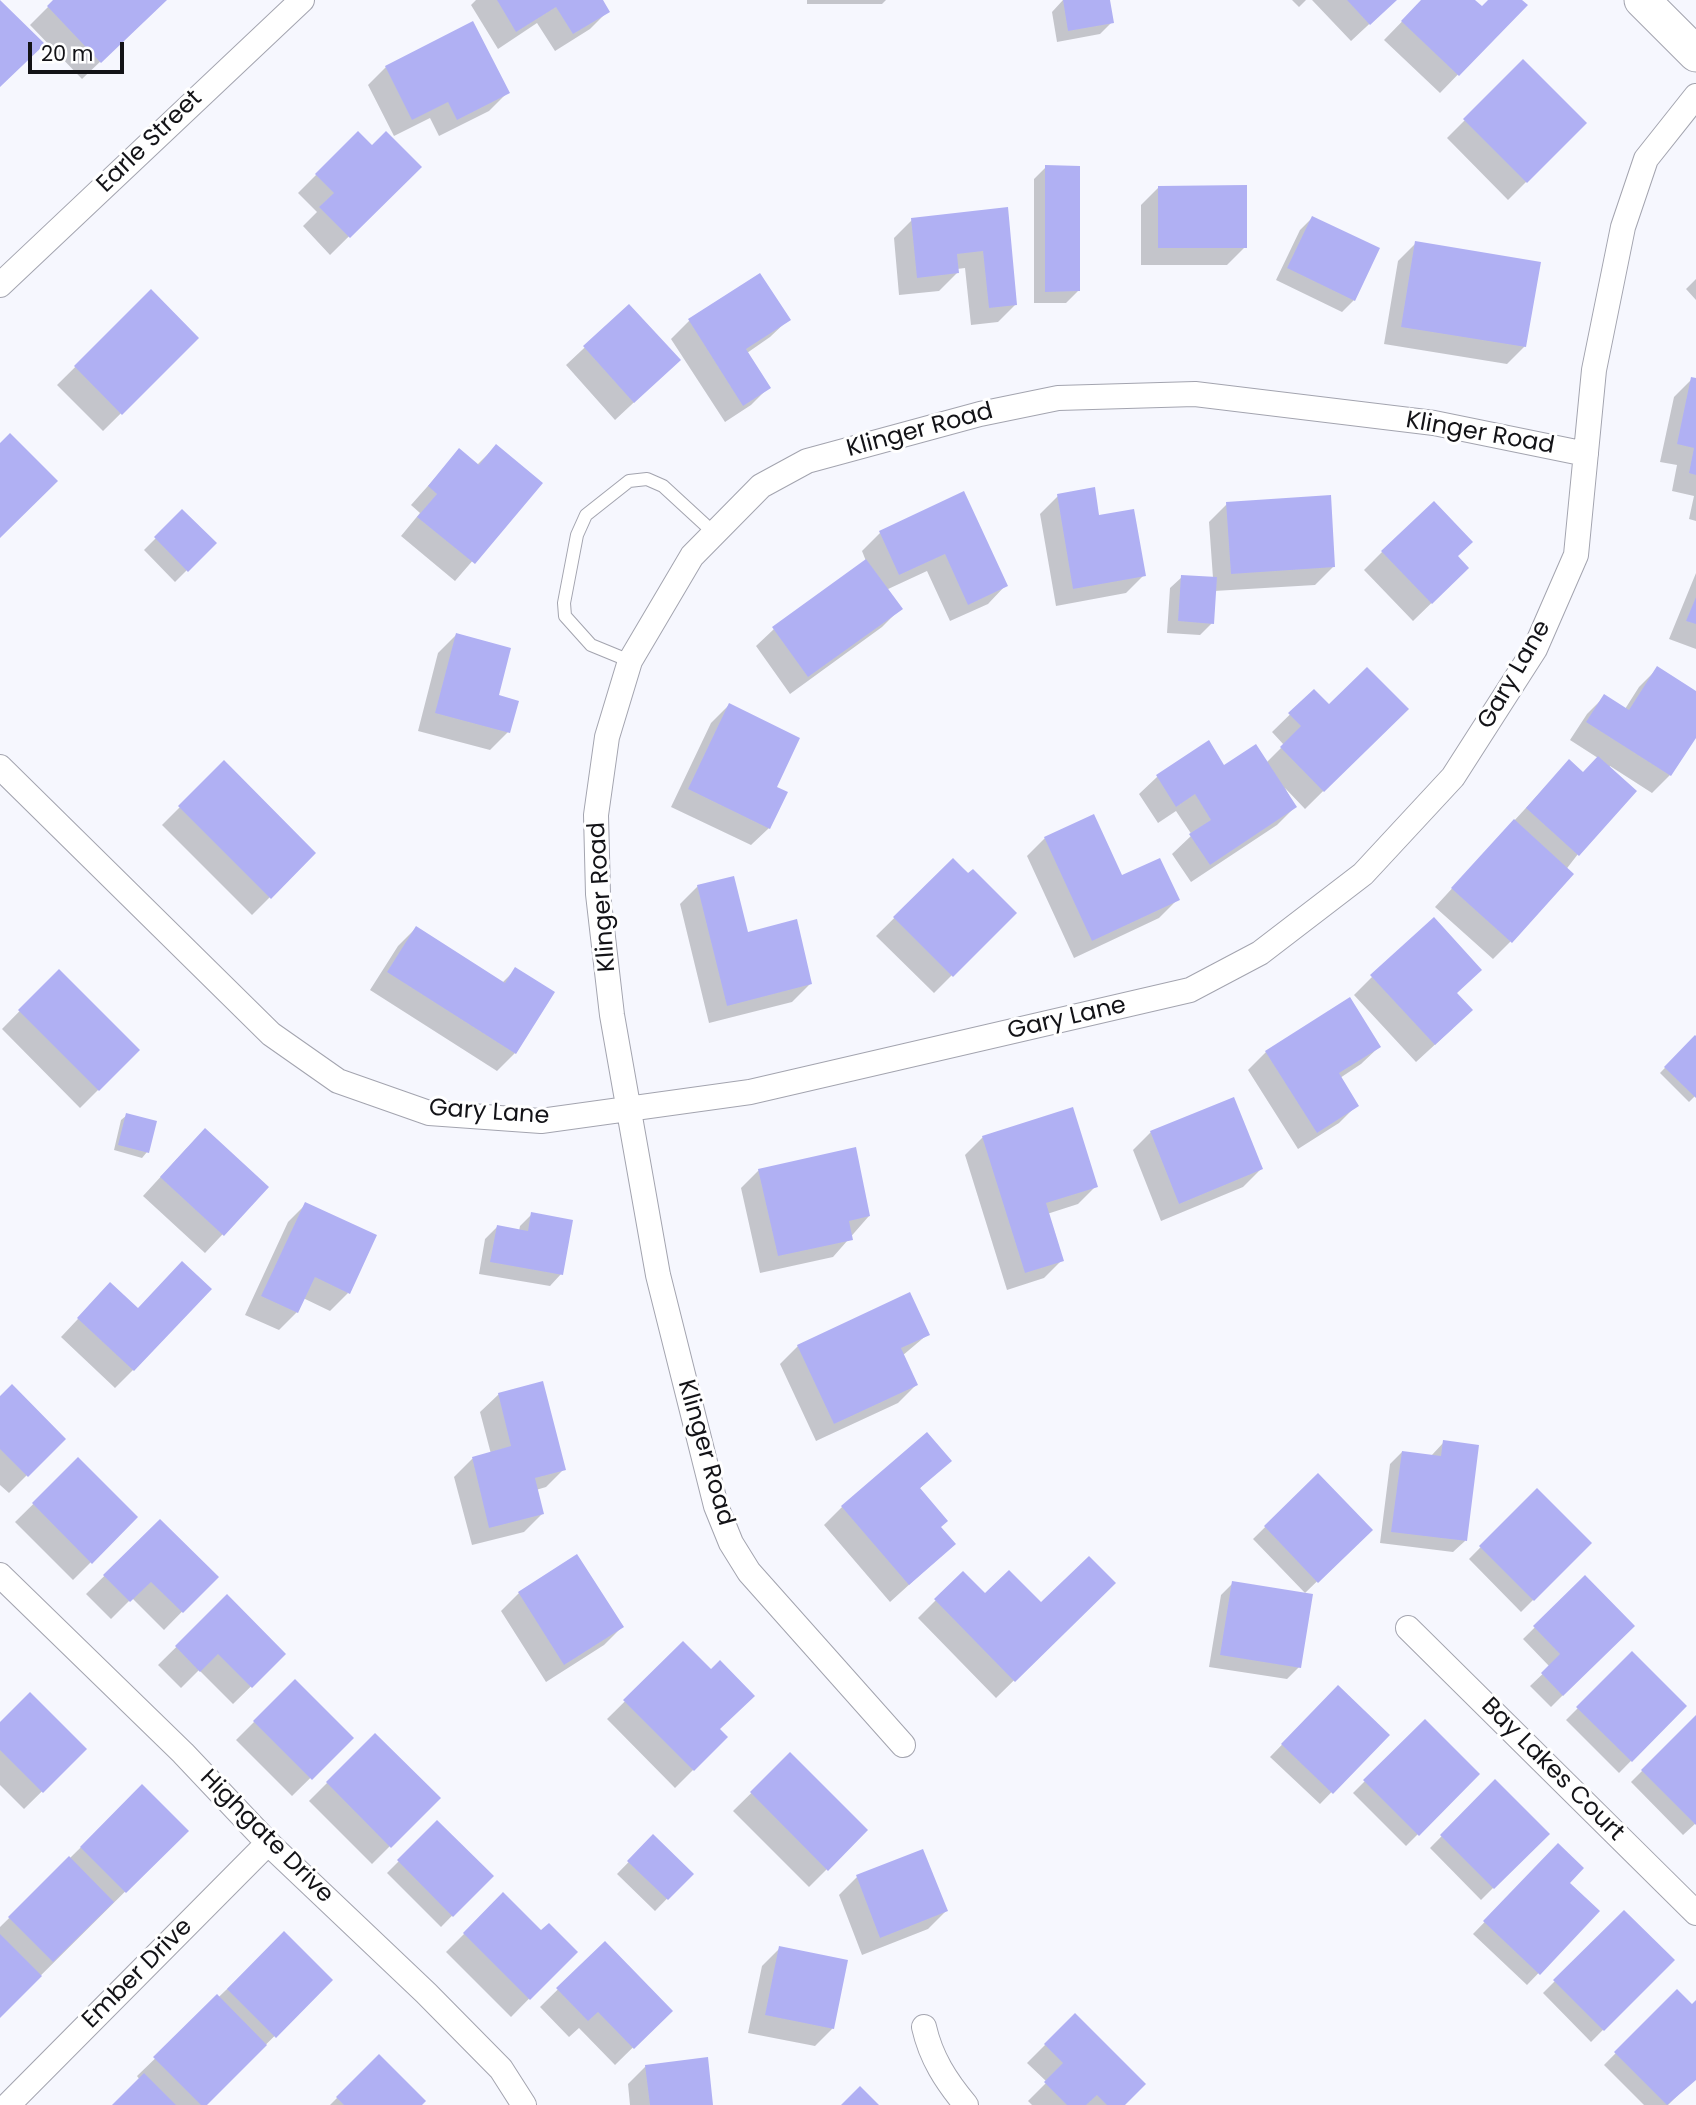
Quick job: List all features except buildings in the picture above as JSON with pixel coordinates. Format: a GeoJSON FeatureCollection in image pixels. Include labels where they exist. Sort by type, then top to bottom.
{"type":"FeatureCollection","features":[{"type":"Feature","properties":{"kind":"main road"},"geometry":{"type":"LineString","coordinates":[[1643,0],[1696,54]]}},
{"type":"Feature","properties":{"kind":"street","name":"Earle Street"},"geometry":{"type":"LineString","coordinates":[[0,285],[302,0]]}},
{"type":"Feature","properties":{"kind":"street","name":"Gary Lane"},"geometry":{"type":"LineString","coordinates":[[0,767],[271,1034],[338,1081],[429,1113],[541,1121],[750,1092],[1190,990],[1260,953],[1363,874],[1452,777],[1535,649],[1576,555],[1594,370],[1623,227],[1646,159],[1696,96]]}},
{"type":"Feature","properties":{"kind":"street","name":"Klinger Road"},"geometry":{"type":"LineString","coordinates":[[903,1745],[749,1572],[731,1543],[716,1506],[658,1275],[612,1015],[598,894],[596,815],[607,737],[630,662],[692,556],[761,486],[807,461],[980,414],[1058,398],[1195,394],[1434,423],[1586,454]]}},
{"type":"Feature","properties":{"kind":"street","name":"Highgate Drive"},"geometry":{"type":"LineString","coordinates":[[0,1575],[183,1753],[268,1843],[426,1993],[501,2069],[524,2105]]}},
{"type":"Feature","properties":{"kind":"street","name":"Bay Lakes Court"},"geometry":{"type":"LineString","coordinates":[[1408,1628],[1696,1913]]}},
{"type":"Feature","properties":{"kind":"street","name":"Ember Drive"},"geometry":{"type":"LineString","coordinates":[[8,2105],[268,1843]]}},
{"type":"Feature","properties":{"kind":"street"},"geometry":{"type":"LineString","coordinates":[[924,2027],[928,2044],[944,2078],[967,2105]]}},
{"type":"Feature","properties":{"kind":"lane"},"geometry":{"type":"LineString","coordinates":[[630,662],[591,645],[565,616],[564,603],[577,535],[586,515],[629,481],[646,479],[663,486],[713,532]]}}]}
